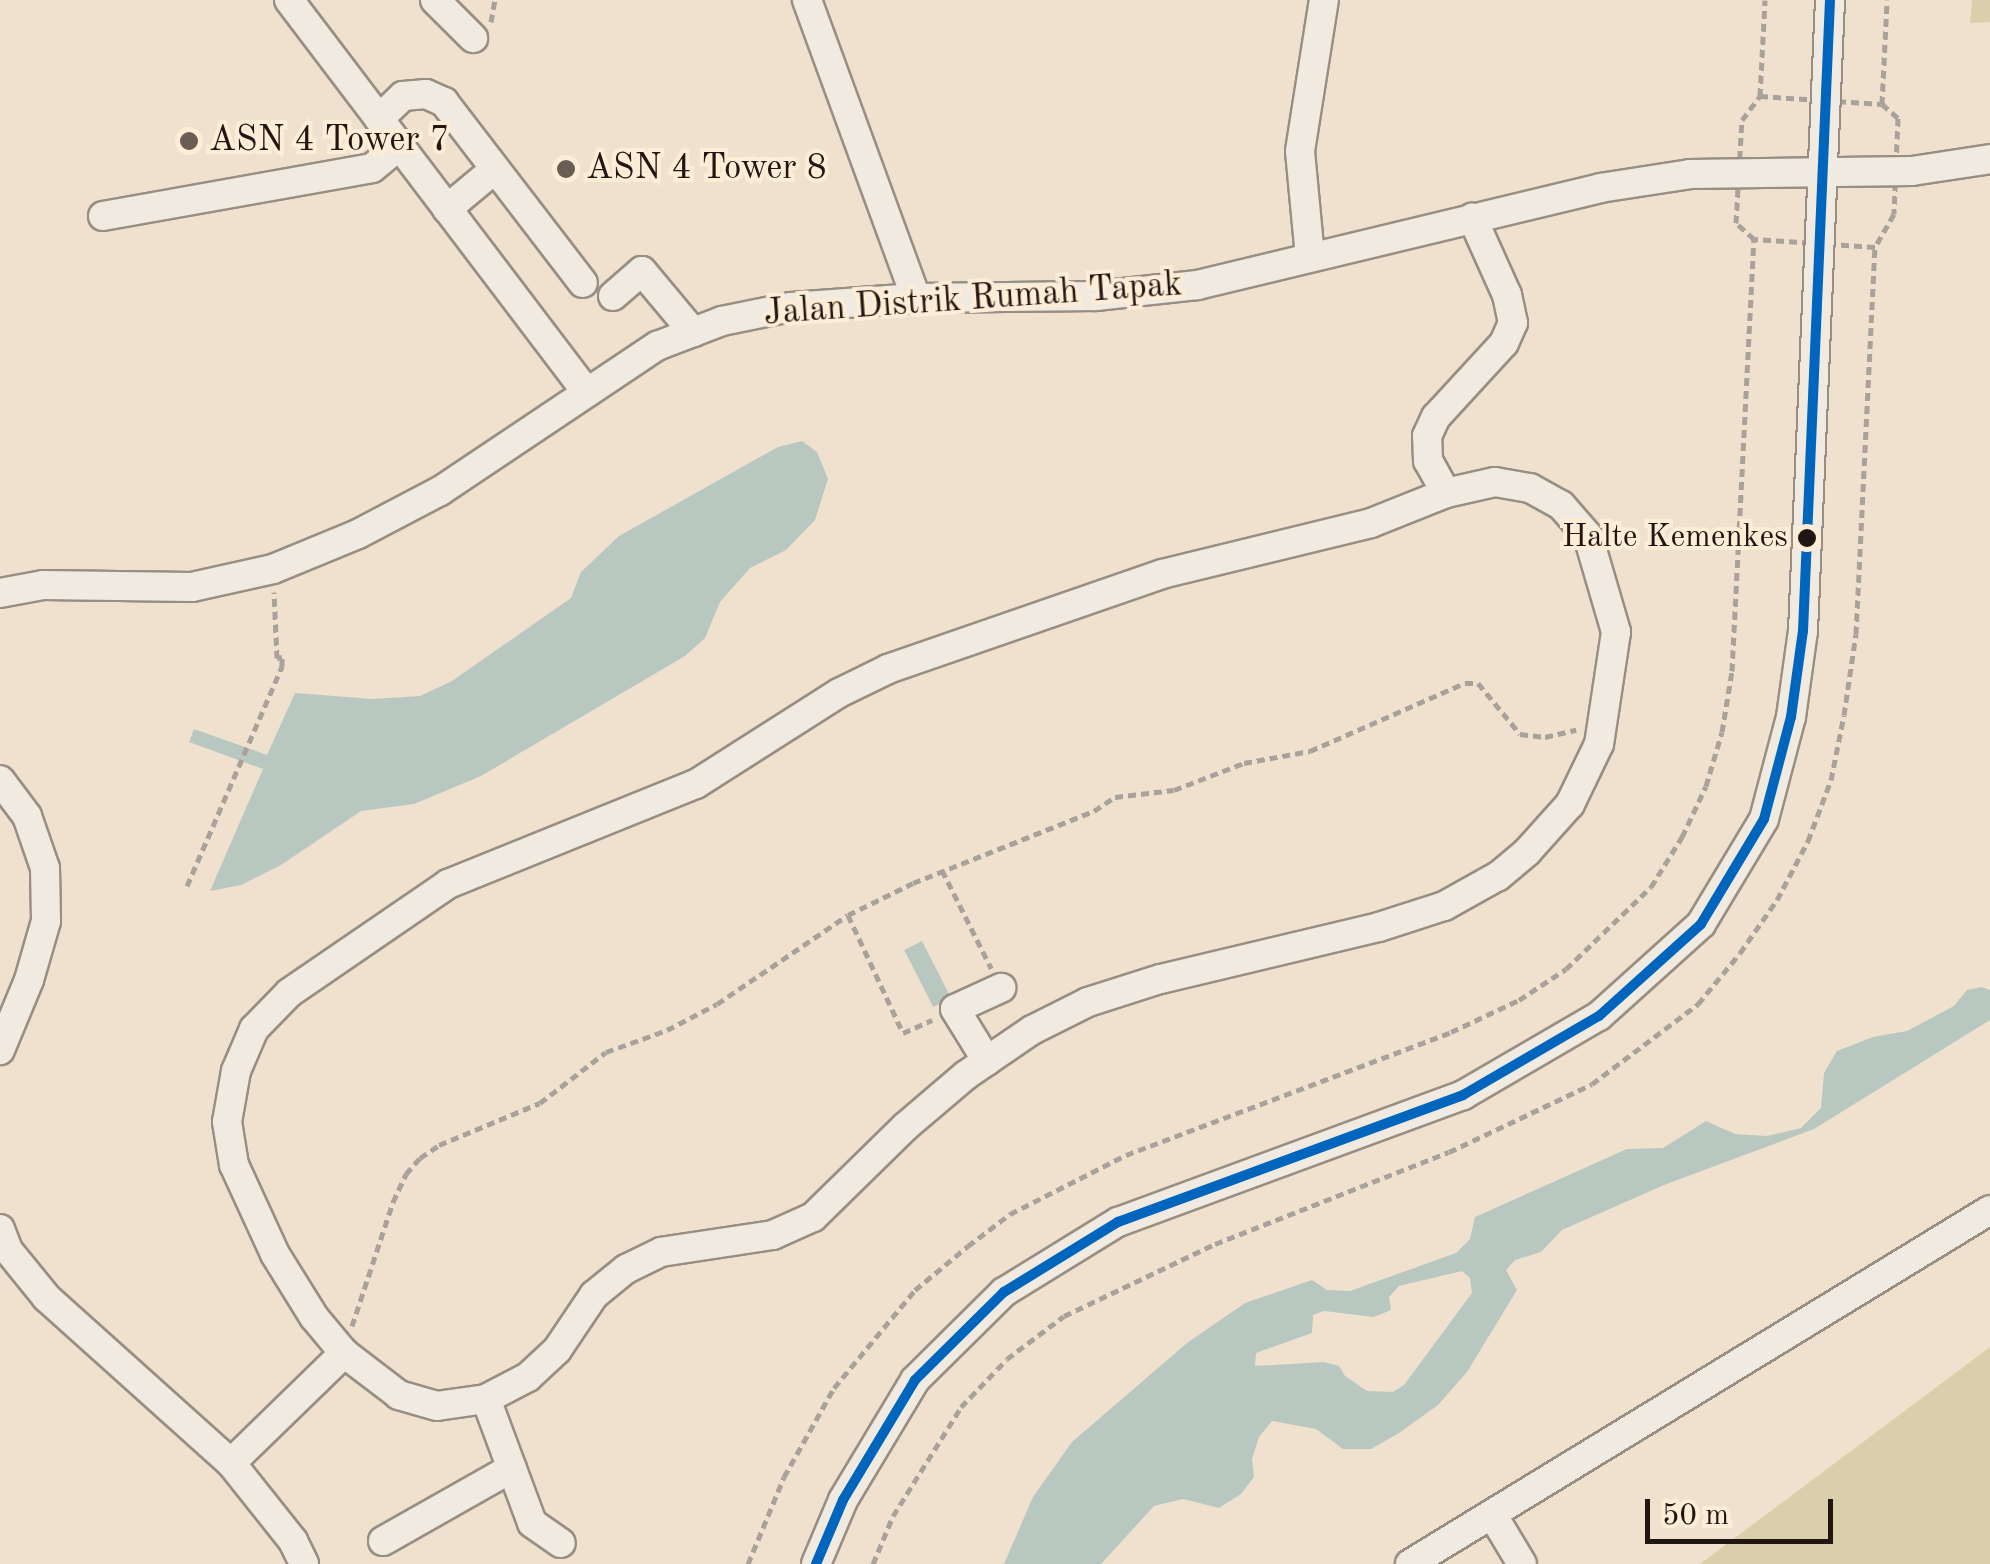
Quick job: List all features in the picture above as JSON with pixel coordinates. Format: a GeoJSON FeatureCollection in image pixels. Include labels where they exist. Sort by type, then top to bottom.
{"type":"FeatureCollection","features":[{"type":"Feature","properties":{"kind":"street"},"geometry":{"type":"LineString","coordinates":[[289,0],[586,393]]}},
{"type":"Feature","properties":{"kind":"street"},"geometry":{"type":"LineString","coordinates":[[435,0],[474,38]]}},
{"type":"Feature","properties":{"kind":"street"},"geometry":{"type":"LineString","coordinates":[[807,0],[916,298]]}},
{"type":"Feature","properties":{"kind":"street"},"geometry":{"type":"LineString","coordinates":[[1310,257],[1300,152],[1324,0]]}},
{"type":"Feature","properties":{"kind":"street"},"geometry":{"type":"LineString","coordinates":[[816,1564],[844,1500],[914,1380],[1004,1292],[1118,1222],[1462,1095],[1598,1016],[1701,924],[1764,820],[1791,717],[1802,631],[1830,0]]}},
{"type":"Feature","properties":{"kind":"street"},"geometry":{"type":"LineString","coordinates":[[379,119],[403,96],[426,94],[444,102],[583,283]]}},
{"type":"Feature","properties":{"kind":"street"},"geometry":{"type":"LineString","coordinates":[[103,216],[372,168],[400,146]]}},
{"type":"Feature","properties":{"kind":"street","name":"Jalan Distrik Rumah Tapak"},"geometry":{"type":"LineString","coordinates":[[0,593],[43,585],[192,587],[274,570],[358,534],[440,491],[656,346],[693,332],[791,307],[1197,285],[1600,188],[1690,174],[1912,171],[1990,160]]}},
{"type":"Feature","properties":{"kind":"street"},"geometry":{"type":"LineString","coordinates":[[446,208],[496,170]]}},
{"type":"Feature","properties":{"kind":"street"},"geometry":{"type":"LineString","coordinates":[[1446,493],[1428,461],[1427,436],[1436,418],[1504,343],[1513,323],[1507,295],[1472,217]]}},
{"type":"Feature","properties":{"kind":"street"},"geometry":{"type":"LineString","coordinates":[[613,296],[642,271],[693,332]]}},
{"type":"Feature","properties":{"kind":"street"},"geometry":{"type":"LineString","coordinates":[[1496,482],[1530,488],[1561,505],[1588,536],[1616,632],[1604,723],[1599,744],[1570,804],[1527,852],[1498,876],[1444,906],[1380,927],[1160,979],[1088,1002],[1032,1030],[905,1127],[813,1217],[773,1235],[661,1252],[626,1268],[594,1295],[557,1350],[528,1376],[486,1398],[436,1406],[399,1396],[344,1353],[314,1317],[275,1254],[234,1165],[227,1122],[236,1071],[254,1028],[289,993],[448,884],[696,784],[839,694],[888,669],[1162,574],[1370,523],[1446,493],[1496,482]]}},
{"type":"Feature","properties":{"kind":"street"},"geometry":{"type":"LineString","coordinates":[[0,780],[26,816],[45,868],[46,921],[29,980],[0,1050]]}},
{"type":"Feature","properties":{"kind":"street"},"geometry":{"type":"LineString","coordinates":[[987,1061],[955,1010],[1001,988]]}},
{"type":"Feature","properties":{"kind":"street"},"geometry":{"type":"LineString","coordinates":[[1410,1564],[1990,1210]]}},
{"type":"Feature","properties":{"kind":"street"},"geometry":{"type":"LineString","coordinates":[[0,1229],[8,1250],[47,1298],[231,1462],[293,1541],[304,1564]]}},
{"type":"Feature","properties":{"kind":"street"},"geometry":{"type":"LineString","coordinates":[[231,1462],[344,1353]]}},
{"type":"Feature","properties":{"kind":"street"},"geometry":{"type":"LineString","coordinates":[[486,1398],[532,1523],[560,1543]]}},
{"type":"Feature","properties":{"kind":"street"},"geometry":{"type":"LineString","coordinates":[[383,1542],[512,1468]]}},
{"type":"Feature","properties":{"kind":"street"},"geometry":{"type":"LineString","coordinates":[[1492,1514],[1522,1564]]}},
{"type":"Feature","properties":{"kind":"path"},"geometry":{"type":"LineString","coordinates":[[1760,96],[1765,0]]}},
{"type":"Feature","properties":{"kind":"path"},"geometry":{"type":"LineString","coordinates":[[1882,104],[1887,0]]}},
{"type":"Feature","properties":{"kind":"path"},"geometry":{"type":"LineString","coordinates":[[748,1564],[784,1477],[834,1388],[915,1290],[1010,1214],[1126,1154],[1451,1032],[1519,1000],[1566,969],[1651,886],[1682,837],[1706,786],[1722,732],[1732,671],[1754,239]]}},
{"type":"Feature","properties":{"kind":"path"},"geometry":{"type":"LineString","coordinates":[[873,1564],[893,1516],[961,1408],[1007,1359],[1064,1316],[1216,1244],[1449,1152],[1561,1101],[1642,1050],[1684,1016],[1740,953],[1777,900],[1808,841],[1832,780],[1856,634],[1875,247]]}},
{"type":"Feature","properties":{"kind":"path"},"geometry":{"type":"LineString","coordinates":[[187,886],[282,666],[282,656],[276,658],[274,570]]}},
{"type":"Feature","properties":{"kind":"path"},"geometry":{"type":"LineString","coordinates":[[344,1353],[394,1202],[406,1174],[420,1158],[439,1145],[540,1103],[606,1052],[667,1030],[716,1004],[848,915],[942,870],[1094,811],[1116,797],[1174,790],[1244,763],[1310,750],[1465,683],[1478,683],[1495,698],[1520,734],[1545,737],[1604,723]]}},
{"type":"Feature","properties":{"kind":"path"},"geometry":{"type":"LineString","coordinates":[[942,870],[1001,988]]}},
{"type":"Feature","properties":{"kind":"path"},"geometry":{"type":"LineString","coordinates":[[848,915],[903,1034],[955,1010]]}},
{"type":"Feature","properties":{"kind":"shaded area"},"geometry":{"type":"Polygon","coordinates":[[[1972,0],[1990,0],[1990,22],[1970,23],[1972,0]]]}},
{"type":"Feature","properties":{"kind":"shaded area"},"geometry":{"type":"Polygon","coordinates":[[[802,441],[817,452],[828,479],[815,520],[786,550],[750,568],[720,602],[705,638],[685,656],[481,776],[414,804],[361,811],[281,865],[241,885],[210,891],[263,769],[189,742],[194,729],[267,755],[295,693],[372,699],[420,696],[452,681],[571,598],[581,572],[619,536],[778,447],[802,441]]]}},
{"type":"Feature","properties":{"kind":"shaded area"},"geometry":{"type":"Polygon","coordinates":[[[922,941],[951,998],[933,1007],[904,950],[922,941]]]}},
{"type":"Feature","properties":{"kind":"shaded area"},"geometry":{"type":"Polygon","coordinates":[[[1967,990],[1990,990],[1990,1020],[1814,1129],[1664,1185],[1562,1230],[1541,1252],[1515,1260],[1506,1270],[1517,1290],[1467,1372],[1438,1405],[1399,1433],[1371,1449],[1343,1449],[1316,1429],[1272,1421],[1259,1437],[1252,1459],[1254,1477],[1241,1494],[1219,1508],[1183,1499],[1154,1506],[1101,1564],[1004,1564],[1033,1497],[1072,1442],[1187,1343],[1245,1303],[1312,1280],[1327,1290],[1350,1291],[1456,1253],[1470,1239],[1475,1217],[1627,1149],[1663,1148],[1706,1121],[1735,1134],[1767,1136],[1801,1128],[1821,1108],[1824,1073],[1837,1051],[1873,1037],[1907,1031],[1954,1006],[1967,990]],[[1462,1271],[1399,1286],[1389,1297],[1391,1310],[1374,1317],[1324,1311],[1313,1315],[1312,1333],[1256,1353],[1255,1366],[1324,1362],[1339,1366],[1345,1376],[1367,1391],[1393,1392],[1404,1385],[1472,1293],[1470,1278],[1462,1271]]]}},
{"type":"Feature","properties":{"kind":"shaded area"},"geometry":{"type":"Polygon","coordinates":[[[1990,1347],[1990,1564],[1700,1564],[1990,1347]]]}},
{"type":"Feature","properties":{"kind":"transit line"},"geometry":{"type":"LineString","coordinates":[[816,1564],[843,1500],[915,1380],[1004,1292],[1118,1222],[1463,1095],[1599,1016],[1701,924],[1764,819],[1791,717],[1803,631],[1830,0]]}},
{"type":"Feature","properties":{"kind":"place","name":"ASN 4 Tower 7"},"geometry":{"type":"Point","coordinates":[189,141]}},
{"type":"Feature","properties":{"kind":"place","name":"ASN 4 Tower 8"},"geometry":{"type":"Point","coordinates":[566,169]}},
{"type":"Feature","properties":{"kind":"place","name":"Halte Kemenkes"},"geometry":{"type":"Point","coordinates":[1807,538]}}]}
